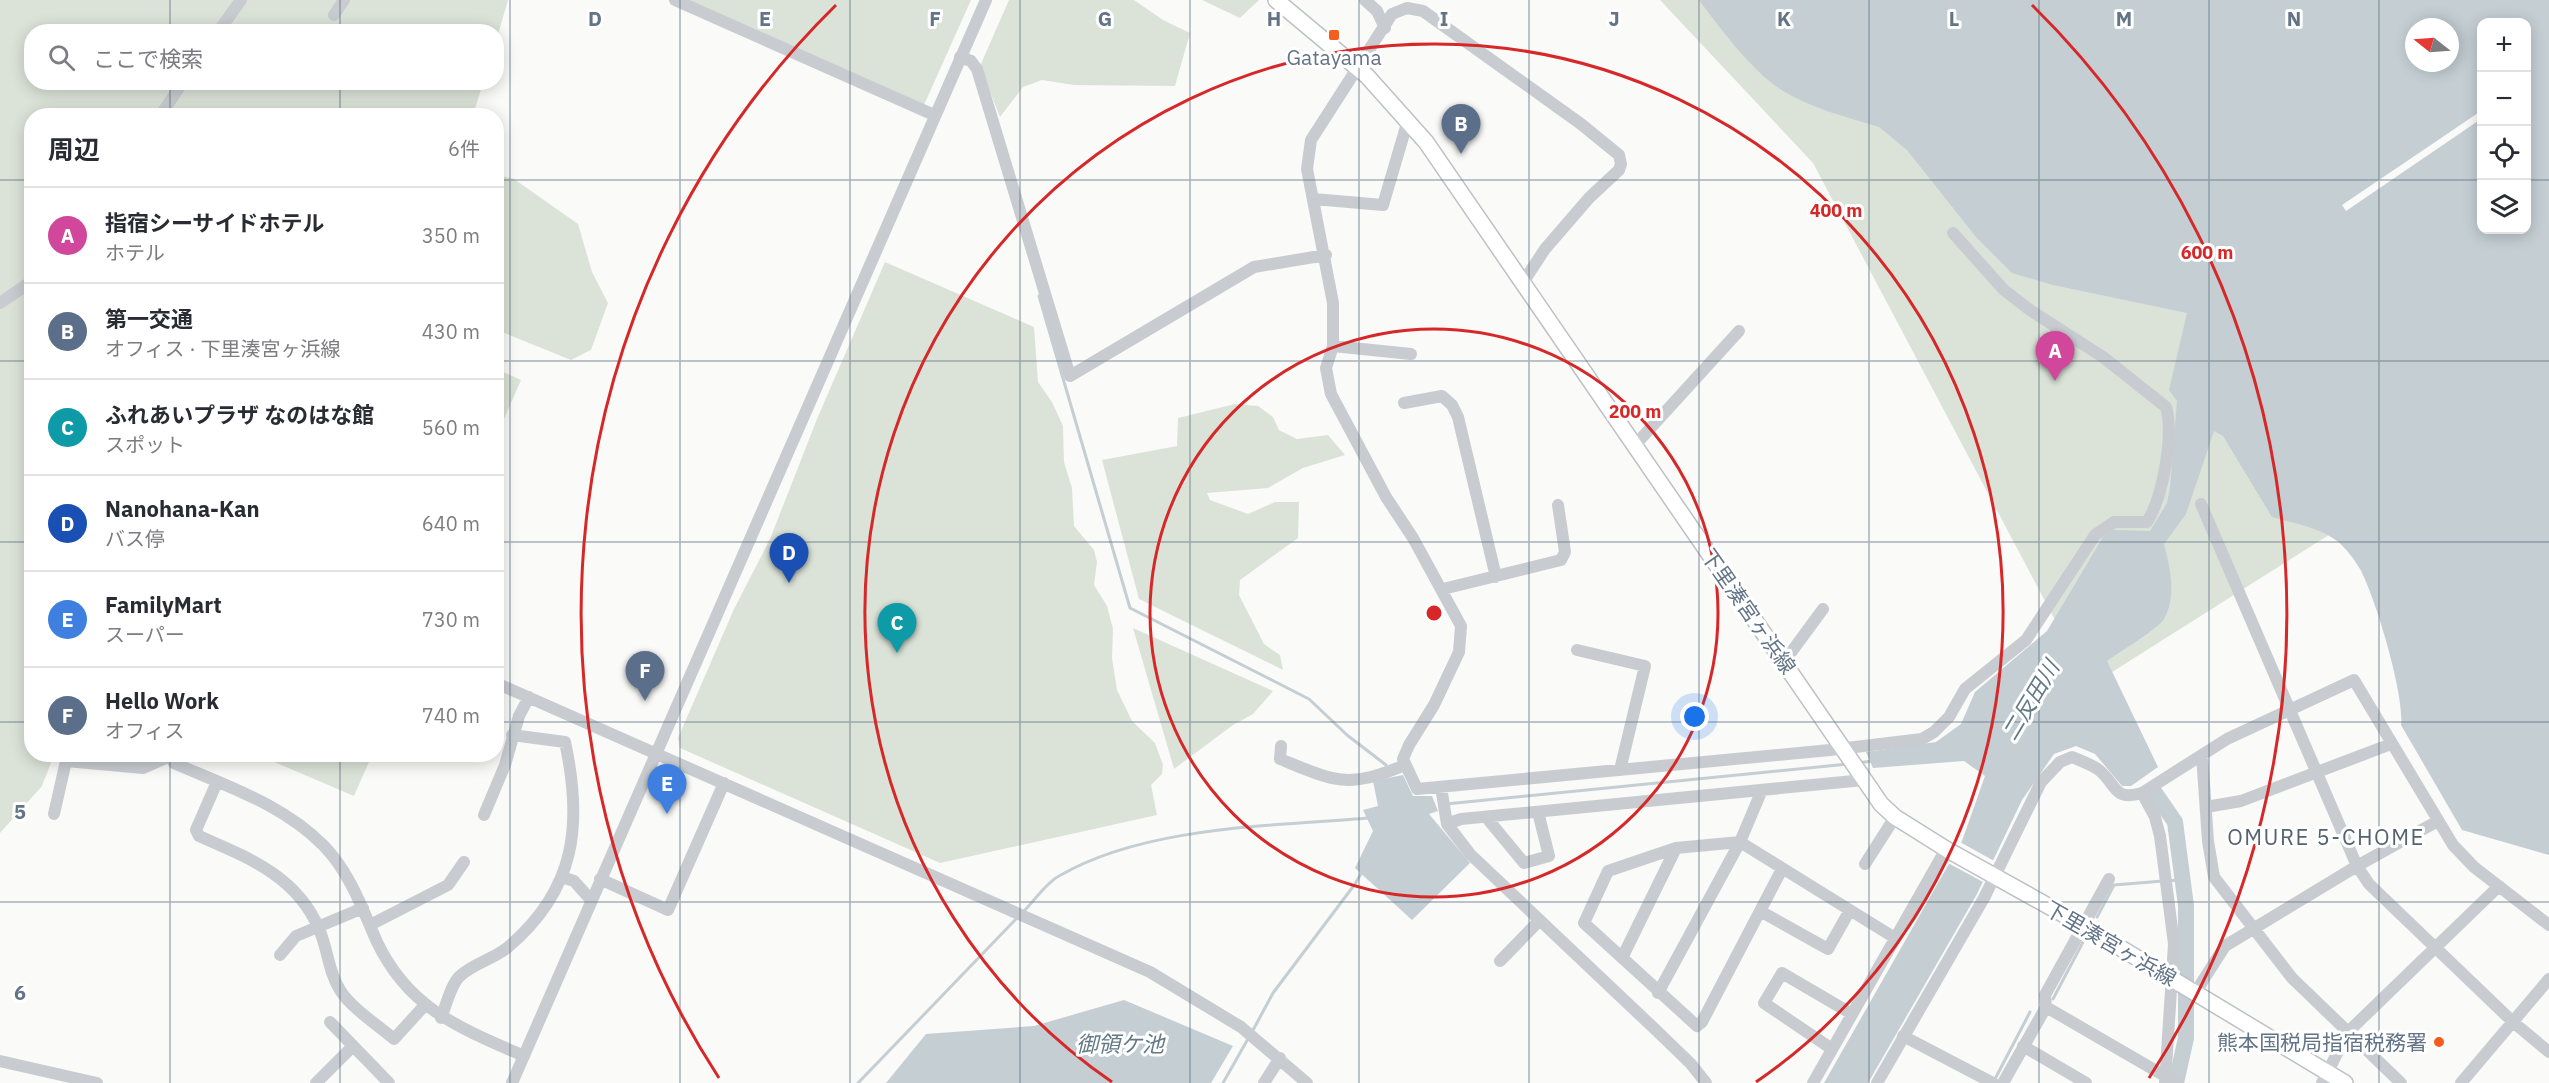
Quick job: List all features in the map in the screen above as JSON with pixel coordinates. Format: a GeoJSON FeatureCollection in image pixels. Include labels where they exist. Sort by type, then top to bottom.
{"type":"FeatureCollection","features":[{"type":"Feature","properties":{"kind":"main road","name":"下里湊宮ヶ浜線"},"geometry":{"type":"LineString","coordinates":[[1276,0],[1358,67],[1408,120],[1448,172],[1864,780],[1895,817],[1946,849],[2084,926],[2172,979],[2324,1078],[2345,1083]]}},
{"type":"Feature","properties":{"kind":"street"},"geometry":{"type":"LineString","coordinates":[[224,24],[241,0]]}},
{"type":"Feature","properties":{"kind":"street"},"geometry":{"type":"LineString","coordinates":[[334,15],[344,0]]}},
{"type":"Feature","properties":{"kind":"street"},"geometry":{"type":"LineString","coordinates":[[675,0],[934,115]]}},
{"type":"Feature","properties":{"kind":"street"},"geometry":{"type":"LineString","coordinates":[[512,1083],[986,0]]}},
{"type":"Feature","properties":{"kind":"street"},"geometry":{"type":"LineString","coordinates":[[1365,0],[1377,11],[1384,28]]}},
{"type":"Feature","properties":{"kind":"street"},"geometry":{"type":"LineString","coordinates":[[1524,281],[1545,249],[1589,198],[1618,170],[1621,164],[1619,155],[1470,42],[1418,8],[1407,8],[1392,14],[1311,140],[1307,169],[1326,255],[1333,303],[1333,346],[1326,368],[1331,394],[1386,497],[1443,589],[1461,626],[1462,638],[1459,652],[1434,705],[1403,759],[1417,789],[1441,789],[1844,749],[1922,739],[1934,732],[1949,717],[1965,688],[2026,640],[2039,624],[2095,535],[2114,522],[2147,522],[2163,486],[2168,419],[2166,407],[2103,357],[2030,310],[2004,290],[1953,233]]}},
{"type":"Feature","properties":{"kind":"street"},"geometry":{"type":"LineString","coordinates":[[960,57],[971,61],[978,69],[1070,376],[1254,267],[1326,255]]}},
{"type":"Feature","properties":{"kind":"street"},"geometry":{"type":"LineString","coordinates":[[165,108],[178,90]]}},
{"type":"Feature","properties":{"kind":"street"},"geometry":{"type":"LineString","coordinates":[[1314,199],[1383,205],[1408,120]]}},
{"type":"Feature","properties":{"kind":"street"},"geometry":{"type":"LineString","coordinates":[[0,303],[24,286]]}},
{"type":"Feature","properties":{"kind":"street"},"geometry":{"type":"LineString","coordinates":[[1636,444],[1739,331]]}},
{"type":"Feature","properties":{"kind":"street"},"geometry":{"type":"LineString","coordinates":[[1333,346],[1411,354]]}},
{"type":"Feature","properties":{"kind":"street"},"geometry":{"type":"LineString","coordinates":[[1404,403],[1442,396],[1452,405],[1471,466],[1496,578]]}},
{"type":"Feature","properties":{"kind":"street"},"geometry":{"type":"LineString","coordinates":[[2201,504],[2288,709],[2319,773],[2357,866],[2369,884],[2434,949],[2549,1052]]}},
{"type":"Feature","properties":{"kind":"street"},"geometry":{"type":"LineString","coordinates":[[1443,589],[1496,578],[1561,560],[1565,552],[1558,506]]}},
{"type":"Feature","properties":{"kind":"street"},"geometry":{"type":"LineString","coordinates":[[1784,662],[1823,609]]}},
{"type":"Feature","properties":{"kind":"street"},"geometry":{"type":"LineString","coordinates":[[1577,650],[1645,666],[1620,771]]}},
{"type":"Feature","properties":{"kind":"street"},"geometry":{"type":"LineString","coordinates":[[1877,1083],[2048,772],[2066,758],[2072,757],[2100,771],[2119,794],[2127,797],[2142,793],[2227,739],[2354,680],[2436,822],[2452,845],[2549,925]]}},
{"type":"Feature","properties":{"kind":"street"},"geometry":{"type":"LineString","coordinates":[[504,686],[1150,972],[1241,1027],[1307,1083]]}},
{"type":"Feature","properties":{"kind":"street"},"geometry":{"type":"LineString","coordinates":[[484,815],[505,765],[512,735],[529,697]]}},
{"type":"Feature","properties":{"kind":"street"},"geometry":{"type":"LineString","coordinates":[[441,1018],[459,977],[502,952],[528,931],[562,877],[570,853],[575,821],[574,783],[565,742],[512,735]]}},
{"type":"Feature","properties":{"kind":"street"},"geometry":{"type":"LineString","coordinates":[[2206,807],[2241,801],[2391,744]]}},
{"type":"Feature","properties":{"kind":"street"},"geometry":{"type":"LineString","coordinates":[[1281,746],[1280,759],[1322,776],[1342,781],[1372,779],[1405,765]]}},
{"type":"Feature","properties":{"kind":"street"},"geometry":{"type":"LineString","coordinates":[[2202,755],[2214,877],[2255,927],[2292,978],[2401,1083]]}},
{"type":"Feature","properties":{"kind":"street"},"geometry":{"type":"LineString","coordinates":[[54,814],[66,762]]}},
{"type":"Feature","properties":{"kind":"street"},"geometry":{"type":"LineString","coordinates":[[77,762],[143,768],[156,762]]}},
{"type":"Feature","properties":{"kind":"street"},"geometry":{"type":"LineString","coordinates":[[173,762],[277,809],[311,833],[341,866],[389,963],[406,986],[441,1018],[524,1056]]}},
{"type":"Feature","properties":{"kind":"street"},"geometry":{"type":"LineString","coordinates":[[1446,819],[1864,780]]}},
{"type":"Feature","properties":{"kind":"street"},"geometry":{"type":"LineString","coordinates":[[218,782],[196,830],[199,836],[272,871],[301,898],[319,927],[333,978],[341,992],[394,1040],[425,1005]]}},
{"type":"Feature","properties":{"kind":"street"},"geometry":{"type":"LineString","coordinates":[[600,879],[668,910],[724,783]]}},
{"type":"Feature","properties":{"kind":"street"},"geometry":{"type":"LineString","coordinates":[[1441,789],[1446,819],[1470,854],[1691,1064],[1706,1083]]}},
{"type":"Feature","properties":{"kind":"street"},"geometry":{"type":"LineString","coordinates":[[1658,993],[1740,842],[1762,790]]}},
{"type":"Feature","properties":{"kind":"street"},"geometry":{"type":"LineString","coordinates":[[2046,1007],[2170,1081],[2174,945],[2155,818],[2142,793]]}},
{"type":"Feature","properties":{"kind":"street"},"geometry":{"type":"LineString","coordinates":[[1486,817],[1524,863],[1549,856],[1538,812]]}},
{"type":"Feature","properties":{"kind":"street"},"geometry":{"type":"LineString","coordinates":[[1865,864],[1895,817]]}},
{"type":"Feature","properties":{"kind":"street"},"geometry":{"type":"LineString","coordinates":[[2193,992],[2225,946],[2357,866],[2436,822]]}},
{"type":"Feature","properties":{"kind":"street"},"geometry":{"type":"LineString","coordinates":[[1782,869],[1702,1022],[1697,1026],[1658,993],[1584,923],[1608,871],[1676,848],[1740,842],[1895,938]]}},
{"type":"Feature","properties":{"kind":"street"},"geometry":{"type":"LineString","coordinates":[[1622,958],[1676,848]]}},
{"type":"Feature","properties":{"kind":"street"},"geometry":{"type":"LineString","coordinates":[[1813,1083],[1946,849]]}},
{"type":"Feature","properties":{"kind":"street"},"geometry":{"type":"LineString","coordinates":[[370,925],[448,885],[464,862]]}},
{"type":"Feature","properties":{"kind":"street"},"geometry":{"type":"LineString","coordinates":[[562,877],[574,881],[591,900]]}},
{"type":"Feature","properties":{"kind":"street"},"geometry":{"type":"LineString","coordinates":[[1903,1036],[1995,1083],[2023,1046],[2046,1007],[2045,995],[2109,879]]}},
{"type":"Feature","properties":{"kind":"street"},"geometry":{"type":"LineString","coordinates":[[2324,1078],[2348,1032],[2499,886]]}},
{"type":"Feature","properties":{"kind":"street"},"geometry":{"type":"LineString","coordinates":[[280,955],[296,936],[363,908]]}},
{"type":"Feature","properties":{"kind":"street"},"geometry":{"type":"LineString","coordinates":[[1760,911],[1828,949],[1850,910]]}},
{"type":"Feature","properties":{"kind":"street"},"geometry":{"type":"LineString","coordinates":[[1500,961],[1540,920]]}},
{"type":"Feature","properties":{"kind":"street"},"geometry":{"type":"LineString","coordinates":[[1832,1049],[1764,1003],[1782,973],[1852,1014]]}},
{"type":"Feature","properties":{"kind":"street"},"geometry":{"type":"LineString","coordinates":[[2461,1083],[2549,979]]}},
{"type":"Feature","properties":{"kind":"street"},"geometry":{"type":"LineString","coordinates":[[330,1022],[389,1083]]}},
{"type":"Feature","properties":{"kind":"street"},"geometry":{"type":"LineString","coordinates":[[316,1083],[353,1046]]}},
{"type":"Feature","properties":{"kind":"street"},"geometry":{"type":"LineString","coordinates":[[2023,1046],[2086,1083]]}},
{"type":"Feature","properties":{"kind":"street"},"geometry":{"type":"LineString","coordinates":[[1264,1083],[1280,1058]]}},
{"type":"Feature","properties":{"kind":"street"},"geometry":{"type":"LineString","coordinates":[[0,1060],[97,1083]]}},
{"type":"Feature","properties":{"kind":"shaded area"},"geometry":{"type":"Polygon","coordinates":[[[0,0],[508,0],[501,24],[24,24],[24,90],[481,90],[475,108],[24,108],[24,762],[51,762],[42,786],[0,833],[0,0]]]}},
{"type":"Feature","properties":{"kind":"shaded area"},"geometry":{"type":"Polygon","coordinates":[[[688,0],[971,0],[924,105],[688,0]]]}},
{"type":"Feature","properties":{"kind":"shaded area"},"geometry":{"type":"Polygon","coordinates":[[[1009,0],[1134,0],[1163,20],[1190,33],[1175,86],[1074,85],[1042,80],[1023,87],[1000,117],[980,66],[1009,0]]]}},
{"type":"Feature","properties":{"kind":"shaded area"},"geometry":{"type":"Polygon","coordinates":[[[1202,0],[1259,0],[1240,18],[1202,0]]]}},
{"type":"Feature","properties":{"kind":"shaded area"},"geometry":{"type":"Polygon","coordinates":[[[1660,0],[2549,0],[2530,18],[2477,18],[2477,39],[2332,533],[2090,686],[1813,163],[1660,0]]]}},
{"type":"Feature","properties":{"kind":"shaded area"},"geometry":{"type":"Polygon","coordinates":[[[504,177],[514,179],[578,224],[592,272],[608,303],[591,350],[571,360],[504,333],[504,177]]]}},
{"type":"Feature","properties":{"kind":"shaded area"},"geometry":{"type":"Polygon","coordinates":[[[885,262],[1034,327],[1038,382],[1052,402],[1063,426],[1064,462],[1072,488],[1074,526],[1094,550],[1097,562],[1094,585],[1107,606],[1113,629],[1112,658],[1117,690],[1132,721],[1155,743],[1163,765],[1162,774],[1151,785],[1157,815],[940,863],[680,748],[678,738],[734,609],[770,539],[817,419],[885,262]]]}},
{"type":"Feature","properties":{"kind":"shaded area"},"geometry":{"type":"Polygon","coordinates":[[[504,372],[521,380],[504,419],[504,372]]]}},
{"type":"Feature","properties":{"kind":"shaded area"},"geometry":{"type":"Polygon","coordinates":[[[1235,404],[1258,406],[1273,417],[1279,430],[1297,439],[1328,435],[1345,455],[1303,468],[1268,488],[1207,493],[1210,500],[1248,514],[1275,502],[1299,502],[1298,538],[1240,580],[1239,595],[1264,644],[1280,655],[1283,670],[1139,599],[1102,460],[1177,446],[1178,418],[1235,404]]]}},
{"type":"Feature","properties":{"kind":"shaded area"},"geometry":{"type":"Polygon","coordinates":[[[1133,628],[1273,691],[1253,714],[1233,725],[1174,769],[1133,628]]]}},
{"type":"Feature","properties":{"kind":"shaded area"},"geometry":{"type":"Polygon","coordinates":[[[274,762],[369,762],[354,796],[274,762]]]}},
{"type":"Feature","properties":{"kind":"water","name":"二反田川"},"geometry":{"type":"Polygon","coordinates":[[[1699,0],[2549,0],[2549,855],[2462,830],[2401,725],[2398,692],[2388,646],[2358,565],[2344,547],[2330,536],[2272,517],[2223,436],[2214,431],[2186,514],[2164,544],[2170,572],[2171,591],[2164,619],[2147,634],[2107,661],[2158,767],[2131,786],[2122,786],[2095,754],[2076,746],[2054,754],[2022,800],[1977,894],[1868,1083],[1824,1083],[1962,841],[1985,776],[1964,761],[1873,768],[1866,752],[1936,742],[1961,724],[1975,692],[2047,631],[2103,537],[2113,530],[2150,531],[2167,503],[2170,488],[2177,401],[2169,390],[2187,313],[2053,285],[2012,273],[1976,237],[1907,150],[1879,127],[1816,107],[1780,89],[1747,60],[1699,0]]]}},
{"type":"Feature","properties":{"kind":"water"},"geometry":{"type":"Polygon","coordinates":[[[1403,775],[1413,796],[1432,796],[1438,811],[1429,814],[1470,863],[1412,920],[1355,868],[1373,831],[1363,810],[1378,806],[1373,781],[1403,775]]]}},
{"type":"Feature","properties":{"kind":"water","name":"御領ケ池"},"geometry":{"type":"Polygon","coordinates":[[[1124,1000],[1233,1046],[1211,1083],[886,1083],[926,1034],[1034,1026],[1124,1000]]]}},
{"type":"Feature","properties":{"kind":"pier"},"geometry":{"type":"Polygon","coordinates":[[[2477,114],[2477,122],[2346,211],[2342,205],[2477,114]]]}},
{"type":"Feature","properties":{"kind":"pier"},"geometry":{"type":"Polygon","coordinates":[[[1960,842],[1996,862],[1985,883],[1948,863],[1960,842]]]}},
{"type":"Feature","properties":{"kind":"waterway"},"geometry":{"type":"LineString","coordinates":[[1039,296],[1130,608],[1309,699],[1347,735],[1386,765]]}},
{"type":"Feature","properties":{"kind":"waterway"},"geometry":{"type":"LineString","coordinates":[[1858,763],[1872,761]]}},
{"type":"Feature","properties":{"kind":"waterway"},"geometry":{"type":"LineString","coordinates":[[1446,804],[1848,764]]}},
{"type":"Feature","properties":{"kind":"waterway"},"geometry":{"type":"LineString","coordinates":[[2155,793],[2175,822],[2186,906],[2186,1038],[2176,1083]]}},
{"type":"Feature","properties":{"kind":"waterway"},"geometry":{"type":"LineString","coordinates":[[1024,911],[1054,879],[1093,859],[1130,847],[1210,831],[1369,818]]}},
{"type":"Feature","properties":{"kind":"waterway"},"geometry":{"type":"LineString","coordinates":[[1252,1032],[1273,993],[1362,872]]}},
{"type":"Feature","properties":{"kind":"waterway"},"geometry":{"type":"LineString","coordinates":[[2169,881],[2183,879]]}},
{"type":"Feature","properties":{"kind":"waterway"},"geometry":{"type":"LineString","coordinates":[[2097,917],[2114,885],[2163,881]]}},
{"type":"Feature","properties":{"kind":"waterway"},"geometry":{"type":"LineString","coordinates":[[858,1083],[1017,918]]}},
{"type":"Feature","properties":{"kind":"waterway"},"geometry":{"type":"LineString","coordinates":[[2053,999],[2083,942]]}},
{"type":"Feature","properties":{"kind":"waterway"},"geometry":{"type":"LineString","coordinates":[[1995,1079],[2030,1012]]}},
{"type":"Feature","properties":{"kind":"waterway"},"geometry":{"type":"LineString","coordinates":[[1223,1083],[1249,1037]]}},
{"type":"Feature","properties":{"kind":"place","name":"Gatayama"},"geometry":{"type":"Point","coordinates":[1334,35]}},
{"type":"Feature","properties":{"kind":"place","name":"第一交通"},"geometry":{"type":"Point","coordinates":[1461,154]}},
{"type":"Feature","properties":{"kind":"place","name":"指宿シーサイドホテル"},"geometry":{"type":"Point","coordinates":[2055,381]}},
{"type":"Feature","properties":{"kind":"place","name":"Nanohana-Kan"},"geometry":{"type":"Point","coordinates":[789,583]}},
{"type":"Feature","properties":{"kind":"place","name":"ふれあいプラザ なのはな館"},"geometry":{"type":"Point","coordinates":[897,653]}},
{"type":"Feature","properties":{"kind":"place","name":"Hello Work"},"geometry":{"type":"Point","coordinates":[645,701]}},
{"type":"Feature","properties":{"kind":"place","name":"FamilyMart"},"geometry":{"type":"Point","coordinates":[667,814]}},
{"type":"Feature","properties":{"kind":"place","name":"熊本国税局指宿税務署"},"geometry":{"type":"Point","coordinates":[2439,1042]}},
{"type":"Feature","properties":{"kind":"district","name":"OMURE 5-CHOME"},"geometry":{"type":"Point","coordinates":[2326,836]}}]}
